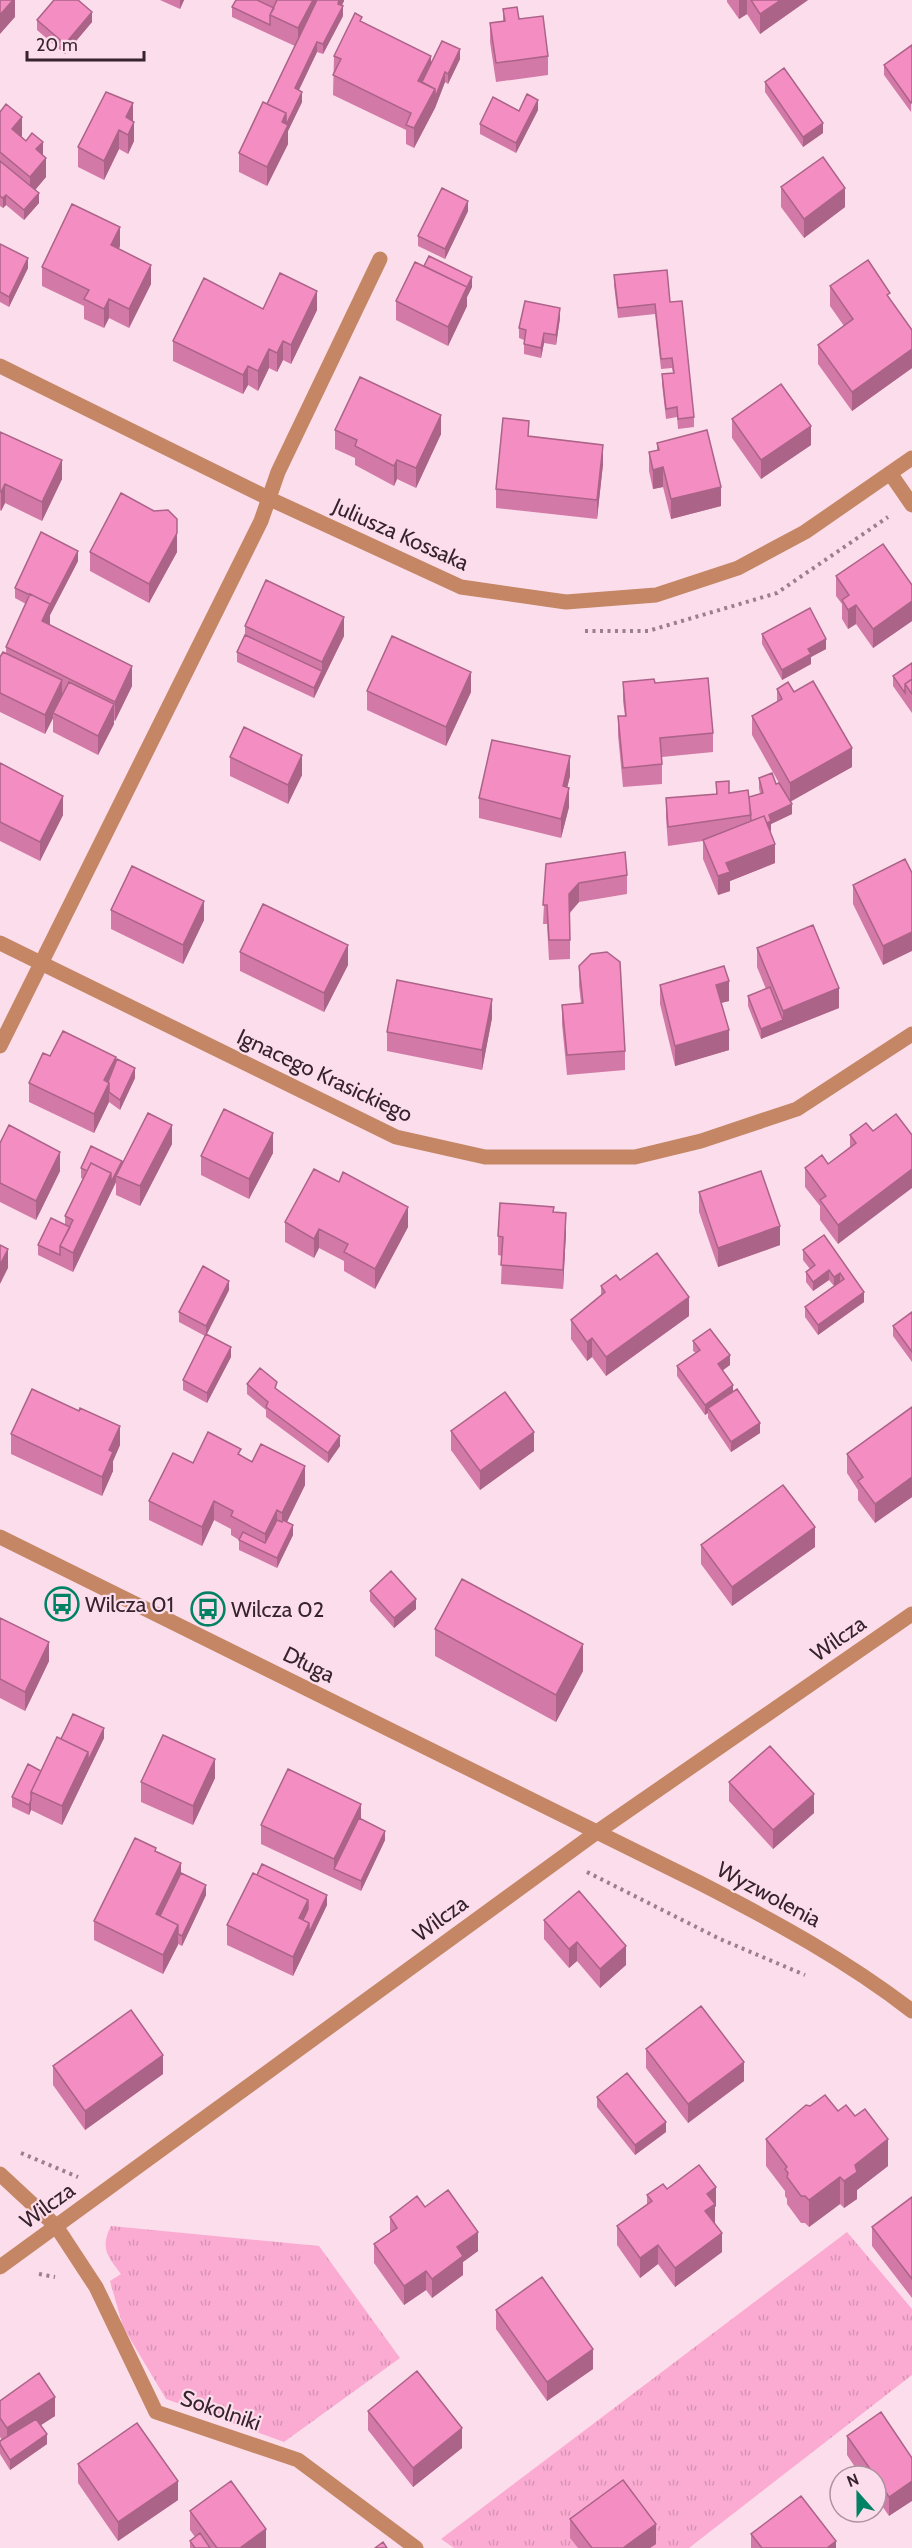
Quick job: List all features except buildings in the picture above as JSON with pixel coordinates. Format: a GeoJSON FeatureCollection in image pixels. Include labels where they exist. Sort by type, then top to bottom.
{"type":"FeatureCollection","features":[{"type":"Feature","properties":{"kind":"street"},"geometry":{"type":"LineString","coordinates":[[0,1046],[270,499],[278,472],[380,259]]}},
{"type":"Feature","properties":{"kind":"street","name":"Juliusza Kossaka"},"geometry":{"type":"LineString","coordinates":[[0,366],[270,499],[461,588],[566,602],[656,595],[738,568],[805,532],[912,458]]}},
{"type":"Feature","properties":{"kind":"street"},"geometry":{"type":"LineString","coordinates":[[890,473],[912,505]]}},
{"type":"Feature","properties":{"kind":"street","name":"Ignacego Krasickiego"},"geometry":{"type":"LineString","coordinates":[[0,943],[396,1137],[485,1157],[635,1156],[701,1141],[796,1109],[912,1034]]}},
{"type":"Feature","properties":{"kind":"street","name":"Długa"},"geometry":{"type":"LineString","coordinates":[[0,1538],[597,1832]]}},
{"type":"Feature","properties":{"kind":"street","name":"Wilcza"},"geometry":{"type":"LineString","coordinates":[[0,2267],[597,1832],[912,1614]]}},
{"type":"Feature","properties":{"kind":"street","name":"Wyzwolenia"},"geometry":{"type":"LineString","coordinates":[[597,1832],[808,1940],[850,1966],[912,2011]]}},
{"type":"Feature","properties":{"kind":"street","name":"Sokolniki"},"geometry":{"type":"LineString","coordinates":[[0,2174],[56,2226],[96,2287],[156,2412],[298,2460],[416,2548]]}},
{"type":"Feature","properties":{"kind":"path"},"geometry":{"type":"LineString","coordinates":[[584,1870],[720,1939],[807,1976]]}},
{"type":"Feature","properties":{"kind":"path"},"geometry":{"type":"LineString","coordinates":[[20,2152],[26,2160]]}},
{"type":"Feature","properties":{"kind":"path"},"geometry":{"type":"LineString","coordinates":[[76,2185],[85,2180]]}},
{"type":"Feature","properties":{"kind":"path"},"geometry":{"type":"LineString","coordinates":[[28,2276],[49,2274],[60,2280]]}},
{"type":"Feature","properties":{"kind":"green space"},"geometry":{"type":"Polygon","coordinates":[[[111,2226],[319,2246],[400,2358],[284,2442],[166,2399],[123,2327],[110,2281],[121,2274],[107,2252],[106,2240],[111,2226]]]}},
{"type":"Feature","properties":{"kind":"green space"},"geometry":{"type":"Polygon","coordinates":[[[847,2232],[912,2309],[912,2375],[689,2548],[454,2548],[441,2539],[847,2232]]]}},
{"type":"Feature","properties":{"kind":"place","name":"Wilcza 01"},"geometry":{"type":"Point","coordinates":[62,1604]}},
{"type":"Feature","properties":{"kind":"place","name":"Wilcza 02"},"geometry":{"type":"Point","coordinates":[208,1609]}}]}
